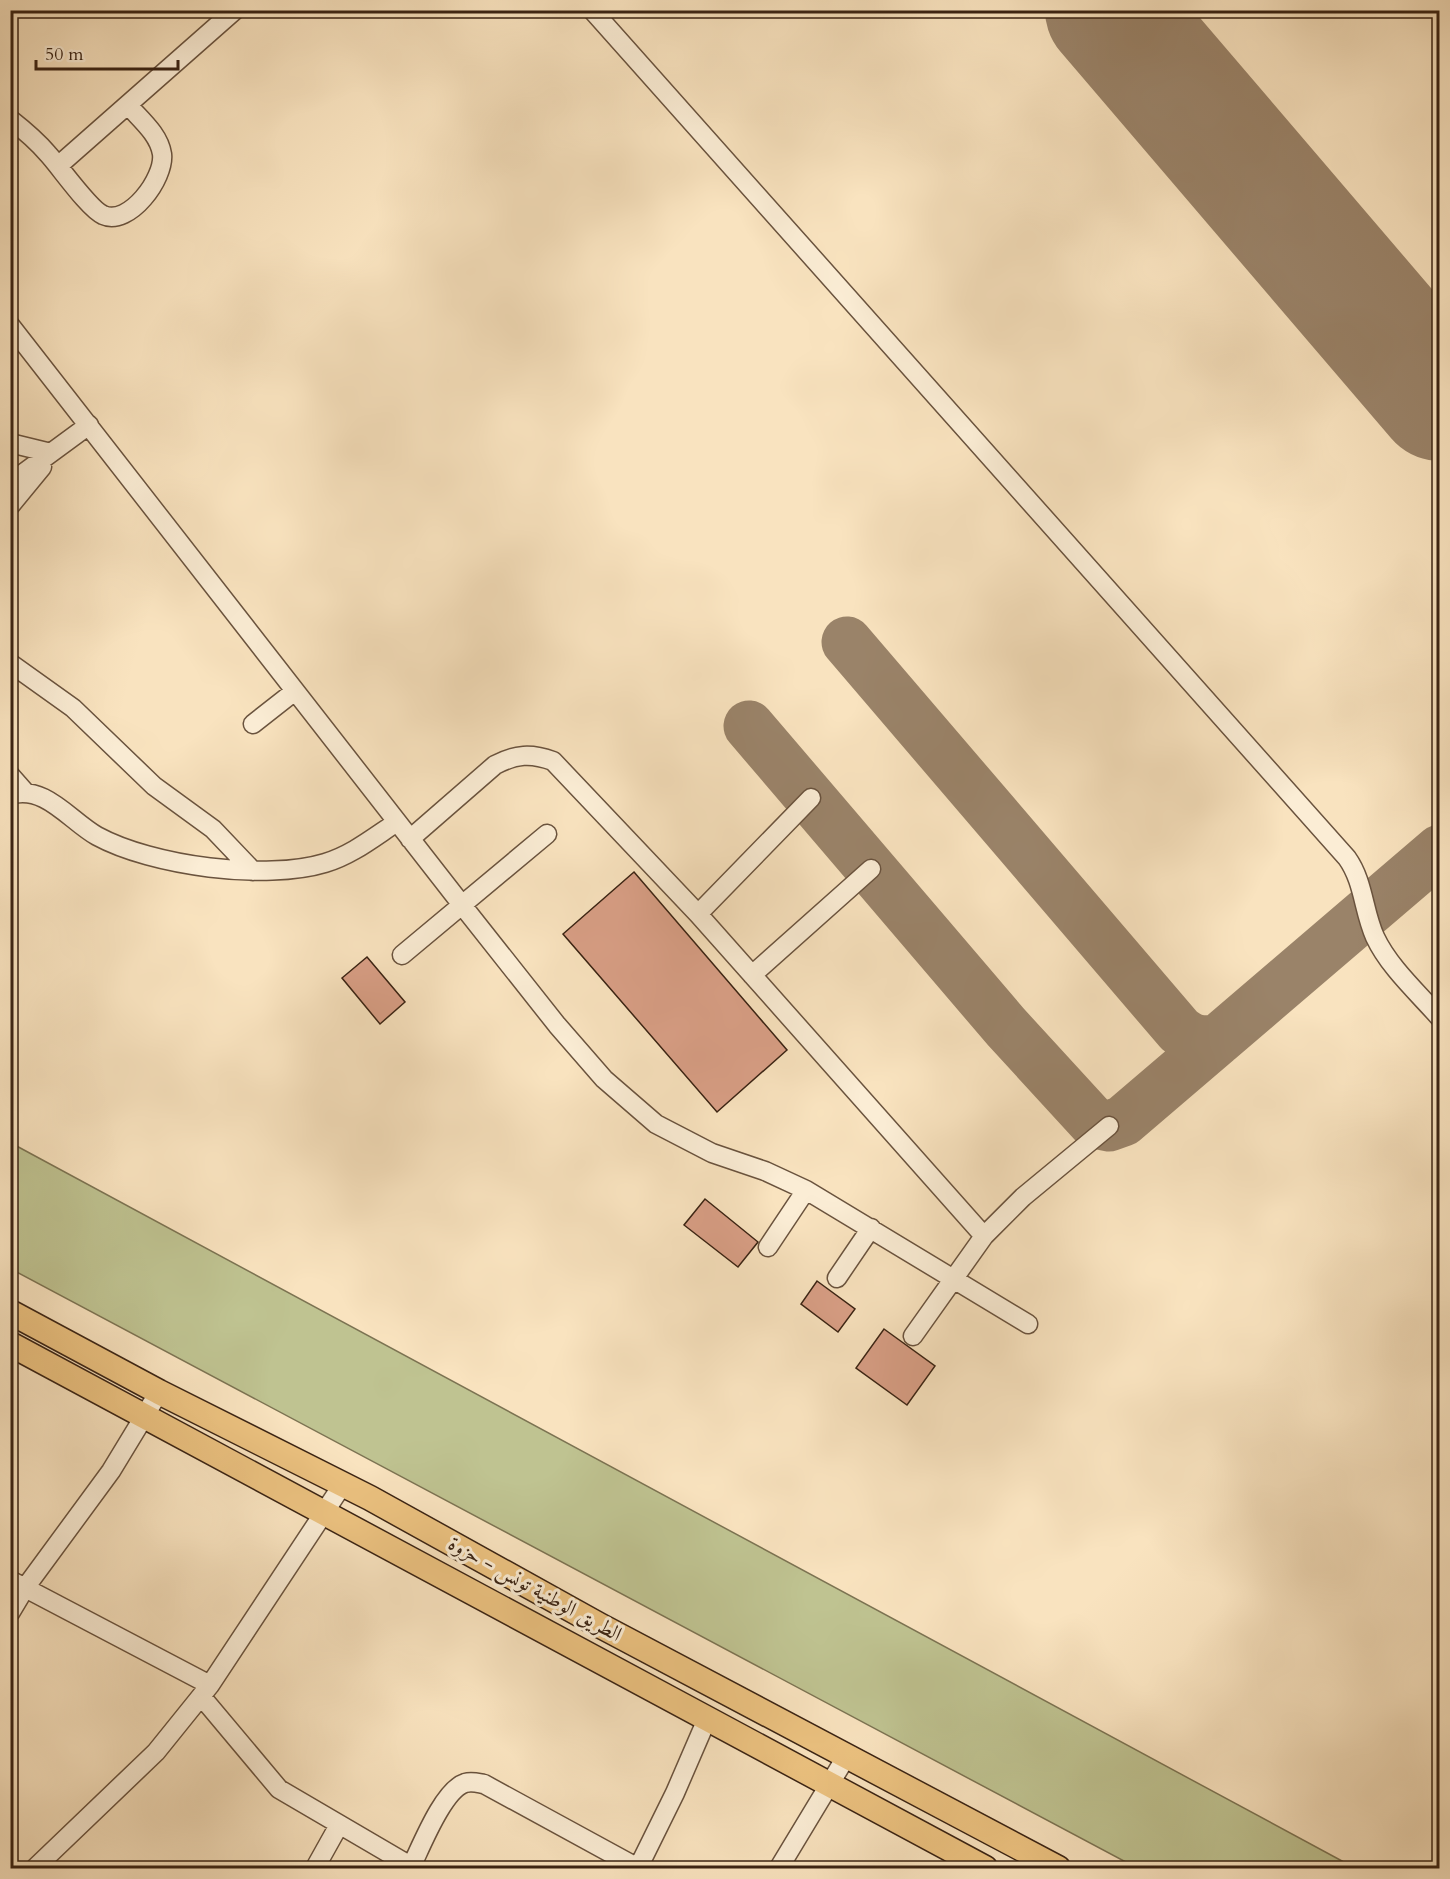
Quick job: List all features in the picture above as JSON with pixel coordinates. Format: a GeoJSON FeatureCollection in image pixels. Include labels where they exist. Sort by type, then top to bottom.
{"type":"FeatureCollection","features":[{"type":"Feature","properties":{"kind":"main road","name":"الطريق الوطنية تونس - حزوة"},"geometry":{"type":"LineString","coordinates":[[10,1312],[159,1392],[343,1484],[846,1757],[1058,1869]]}},
{"type":"Feature","properties":{"kind":"main road","name":"الطريق الوطنية تونس - حزوة"},"geometry":{"type":"LineString","coordinates":[[10,1344],[146,1415],[985,1869]]}},
{"type":"Feature","properties":{"kind":"street"},"geometry":{"type":"LineString","coordinates":[[58,166],[235,10]]}},
{"type":"Feature","properties":{"kind":"street"},"geometry":{"type":"LineString","coordinates":[[592,10],[1347,858],[1362,885],[1366,912],[1377,940],[1440,1018]]}},
{"type":"Feature","properties":{"kind":"street"},"geometry":{"type":"LineString","coordinates":[[10,119],[35,140],[98,212],[105,216],[122,215],[145,196],[159,176],[162,153],[152,133],[128,105]]}},
{"type":"Feature","properties":{"kind":"street"},"geometry":{"type":"LineString","coordinates":[[10,325],[410,839],[580,1053],[656,1124],[683,1139],[807,1190],[1028,1324]]}},
{"type":"Feature","properties":{"kind":"street"},"geometry":{"type":"LineString","coordinates":[[10,483],[89,425]]}},
{"type":"Feature","properties":{"kind":"street"},"geometry":{"type":"LineString","coordinates":[[10,443],[51,453]]}},
{"type":"Feature","properties":{"kind":"street"},"geometry":{"type":"LineString","coordinates":[[10,506],[51,453]]}},
{"type":"Feature","properties":{"kind":"street"},"geometry":{"type":"LineString","coordinates":[[10,663],[73,708],[154,786],[213,829],[253,871]]}},
{"type":"Feature","properties":{"kind":"street"},"geometry":{"type":"LineString","coordinates":[[253,724],[295,691]]}},
{"type":"Feature","properties":{"kind":"street"},"geometry":{"type":"LineString","coordinates":[[410,839],[495,765],[509,758],[524,755],[539,756],[553,762],[565,771],[698,914],[984,1236]]}},
{"type":"Feature","properties":{"kind":"street"},"geometry":{"type":"LineString","coordinates":[[10,775],[18,793],[49,801],[97,836],[124,849],[152,857],[253,871],[300,869],[327,862],[354,850],[397,822]]}},
{"type":"Feature","properties":{"kind":"street"},"geometry":{"type":"LineString","coordinates":[[698,914],[811,798]]}},
{"type":"Feature","properties":{"kind":"street"},"geometry":{"type":"LineString","coordinates":[[402,955],[547,834]]}},
{"type":"Feature","properties":{"kind":"street"},"geometry":{"type":"LineString","coordinates":[[752,975],[871,869]]}},
{"type":"Feature","properties":{"kind":"street"},"geometry":{"type":"LineString","coordinates":[[913,1336],[952,1277],[984,1236],[1023,1197],[1109,1126]]}},
{"type":"Feature","properties":{"kind":"street"},"geometry":{"type":"LineString","coordinates":[[768,1247],[807,1190]]}},
{"type":"Feature","properties":{"kind":"street"},"geometry":{"type":"LineString","coordinates":[[837,1278],[871,1228]]}},
{"type":"Feature","properties":{"kind":"street"},"geometry":{"type":"LineString","coordinates":[[10,1613],[18,1584],[111,1472],[159,1392]]}},
{"type":"Feature","properties":{"kind":"street"},"geometry":{"type":"LineString","coordinates":[[35,1869],[156,1752],[205,1690],[326,1513],[343,1484]]}},
{"type":"Feature","properties":{"kind":"street"},"geometry":{"type":"LineString","coordinates":[[18,1584],[205,1690],[279,1789],[412,1868],[448,1798],[458,1787],[473,1782],[484,1784],[638,1868],[675,1793],[707,1719]]}},
{"type":"Feature","properties":{"kind":"street"},"geometry":{"type":"LineString","coordinates":[[778,1869],[846,1757]]}},
{"type":"Feature","properties":{"kind":"street"},"geometry":{"type":"LineString","coordinates":[[315,1869],[339,1825]]}},
{"type":"Feature","properties":{"kind":"green space"},"geometry":{"type":"Polygon","coordinates":[[[11,1143],[1355,1868],[1137,1868],[11,1269],[11,1143]]]}},
{"type":"Feature","properties":{"kind":"building"},"geometry":{"type":"Polygon","coordinates":[[[634,872],[787,1050],[717,1112],[563,934],[634,872]]]}},
{"type":"Feature","properties":{"kind":"building"},"geometry":{"type":"Polygon","coordinates":[[[367,957],[405,1002],[380,1024],[342,978],[367,957]]]}},
{"type":"Feature","properties":{"kind":"building"},"geometry":{"type":"Polygon","coordinates":[[[705,1199],[758,1242],[738,1267],[684,1225],[705,1199]]]}},
{"type":"Feature","properties":{"kind":"building"},"geometry":{"type":"Polygon","coordinates":[[[817,1281],[855,1309],[838,1332],[801,1304],[817,1281]]]}},
{"type":"Feature","properties":{"kind":"building"},"geometry":{"type":"Polygon","coordinates":[[[884,1329],[935,1366],[907,1405],[856,1368],[884,1329]]]}},
{"type":"Feature","properties":{"kind":"taxiway"},"geometry":{"type":"LineString","coordinates":[[847,642],[1179,1030],[1197,1040],[1218,1040]]}},
{"type":"Feature","properties":{"kind":"taxiway"},"geometry":{"type":"LineString","coordinates":[[749,726],[1006,1027],[1094,1123],[1109,1126],[1123,1121],[1440,850]]}},
{"type":"Feature","properties":{"kind":"runway"},"geometry":{"type":"LineString","coordinates":[[1109,10],[1440,397]]}}]}
